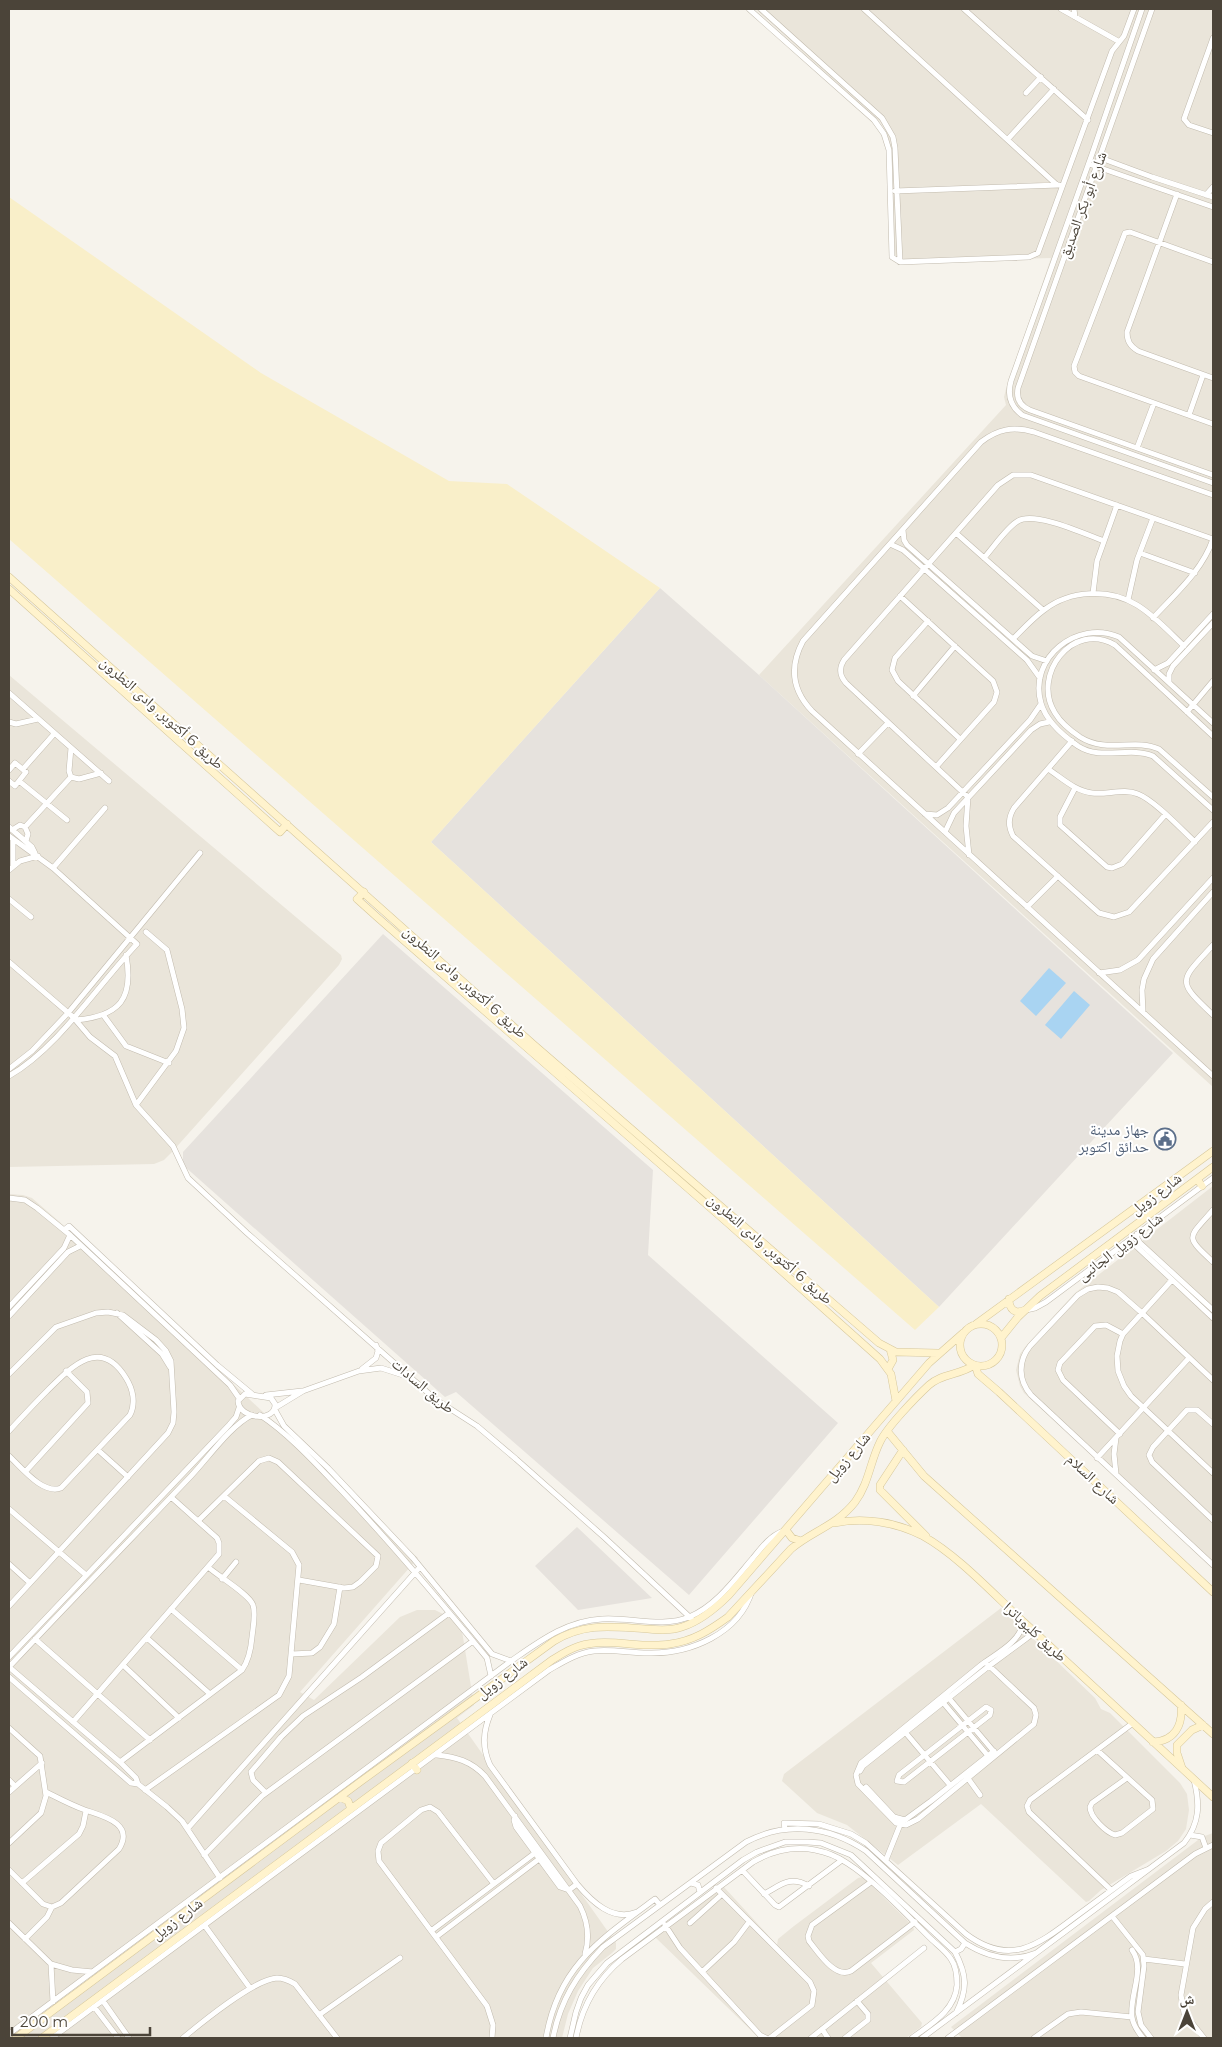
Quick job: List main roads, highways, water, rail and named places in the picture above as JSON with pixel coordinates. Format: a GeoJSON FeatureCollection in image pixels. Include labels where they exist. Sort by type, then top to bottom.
{"type":"FeatureCollection","features":[{"type":"Feature","properties":{"kind":"main road","name":"طريق 6 أكتوبر, وادى النطرون"},"geometry":{"type":"LineString","coordinates":[[9,577],[533,1044],[880,1343],[890,1349],[906,1353],[938,1353]]}},
{"type":"Feature","properties":{"kind":"main road","name":"طريق 6 أكتوبر, وادى النطرون"},"geometry":{"type":"LineString","coordinates":[[9,589],[280,832],[287,824]]}},
{"type":"Feature","properties":{"kind":"main road","name":"طريق 6 أكتوبر, وادى النطرون"},"geometry":{"type":"LineString","coordinates":[[364,892],[357,899],[872,1351],[888,1368],[894,1383],[896,1401]]}},
{"type":"Feature","properties":{"kind":"main road","name":"شارع زويل"},"geometry":{"type":"LineString","coordinates":[[976,1324],[1213,1151]]}},
{"type":"Feature","properties":{"kind":"main road","name":"شارع زويل"},"geometry":{"type":"LineString","coordinates":[[1001,1338],[1025,1310],[1049,1290],[1213,1167]]}},
{"type":"Feature","properties":{"kind":"main road"},"geometry":{"type":"LineString","coordinates":[[1197,1179],[1202,1186]]}},
{"type":"Feature","properties":{"kind":"main road"},"geometry":{"type":"LineString","coordinates":[[1009,1299],[1012,1310],[1019,1312],[1025,1310]]}},
{"type":"Feature","properties":{"kind":"main road"},"geometry":{"type":"LineString","coordinates":[[976,1324],[992,1326],[1001,1338],[1002,1350],[995,1361],[982,1366],[974,1365],[966,1360],[961,1351],[960,1342],[963,1333],[976,1324]]}},
{"type":"Feature","properties":{"kind":"main road","name":"شارع زويل"},"geometry":{"type":"LineString","coordinates":[[16,2038],[157,1929],[279,1839],[412,1745],[559,1634],[603,1623],[662,1630],[680,1628],[712,1611],[729,1595],[786,1530],[938,1353],[963,1333]]}},
{"type":"Feature","properties":{"kind":"main road"},"geometry":{"type":"LineString","coordinates":[[888,1368],[893,1360],[890,1349]]}},
{"type":"Feature","properties":{"kind":"main road","name":"شارع زويل"},"geometry":{"type":"LineString","coordinates":[[42,2038],[57,2030],[331,1828],[351,1809],[414,1766],[534,1672],[547,1668],[552,1660],[579,1646],[592,1643],[648,1645],[677,1643],[707,1632],[728,1617],[786,1553],[801,1541],[831,1524],[848,1509],[862,1492],[871,1472],[879,1444],[887,1430],[929,1385],[945,1376],[965,1371],[974,1365]]}},
{"type":"Feature","properties":{"kind":"main road","name":"شارع السلام"},"geometry":{"type":"LineString","coordinates":[[974,1365],[979,1376],[999,1392],[1213,1592]]}},
{"type":"Feature","properties":{"kind":"main road"},"geometry":{"type":"LineString","coordinates":[[918,1376],[927,1379],[929,1385]]}},
{"type":"Feature","properties":{"kind":"main road"},"geometry":{"type":"LineString","coordinates":[[887,1430],[924,1476],[1213,1734]]}},
{"type":"Feature","properties":{"kind":"main road"},"geometry":{"type":"LineString","coordinates":[[903,1450],[880,1485],[880,1490],[928,1539]]}},
{"type":"Feature","properties":{"kind":"main road","name":"طريق كليوباترا"},"geometry":{"type":"LineString","coordinates":[[831,1524],[859,1520],[885,1523],[908,1529],[928,1539],[977,1579],[1213,1797]]}},
{"type":"Feature","properties":{"kind":"main road"},"geometry":{"type":"LineString","coordinates":[[786,1530],[792,1538],[801,1541]]}},
{"type":"Feature","properties":{"kind":"main road"},"geometry":{"type":"LineString","coordinates":[[774,1543],[782,1546],[786,1553]]}},
{"type":"Feature","properties":{"kind":"main road"},"geometry":{"type":"LineString","coordinates":[[648,1645],[648,1653]]}},
{"type":"Feature","properties":{"kind":"main road"},"geometry":{"type":"LineString","coordinates":[[541,1649],[545,1659],[552,1660]]}},
{"type":"Feature","properties":{"kind":"main road"},"geometry":{"type":"LineString","coordinates":[[524,1662],[531,1666],[534,1672]]}},
{"type":"Feature","properties":{"kind":"main road"},"geometry":{"type":"LineString","coordinates":[[1153,1742],[1168,1738],[1179,1727],[1182,1718],[1182,1705]]}},
{"type":"Feature","properties":{"kind":"main road"},"geometry":{"type":"LineString","coordinates":[[1183,1769],[1177,1754],[1178,1745],[1192,1730],[1203,1725]]}},
{"type":"Feature","properties":{"kind":"main road"},"geometry":{"type":"LineString","coordinates":[[360,1782],[364,1790],[372,1793]]}},
{"type":"Feature","properties":{"kind":"main road"},"geometry":{"type":"LineString","coordinates":[[340,1797],[348,1801],[351,1809]]}},
{"type":"Feature","properties":{"kind":"water"},"geometry":{"type":"Polygon","coordinates":[[[1049,968],[1066,983],[1036,1016],[1020,1001],[1049,968]]]}},
{"type":"Feature","properties":{"kind":"water"},"geometry":{"type":"Polygon","coordinates":[[[1074,991],[1090,1005],[1061,1039],[1045,1025],[1074,991]]]}},
{"type":"Feature","properties":{"kind":"place","name":"جهاز مدينة حدائق اكتوبر"},"geometry":{"type":"Point","coordinates":[1165,1139]}}]}
